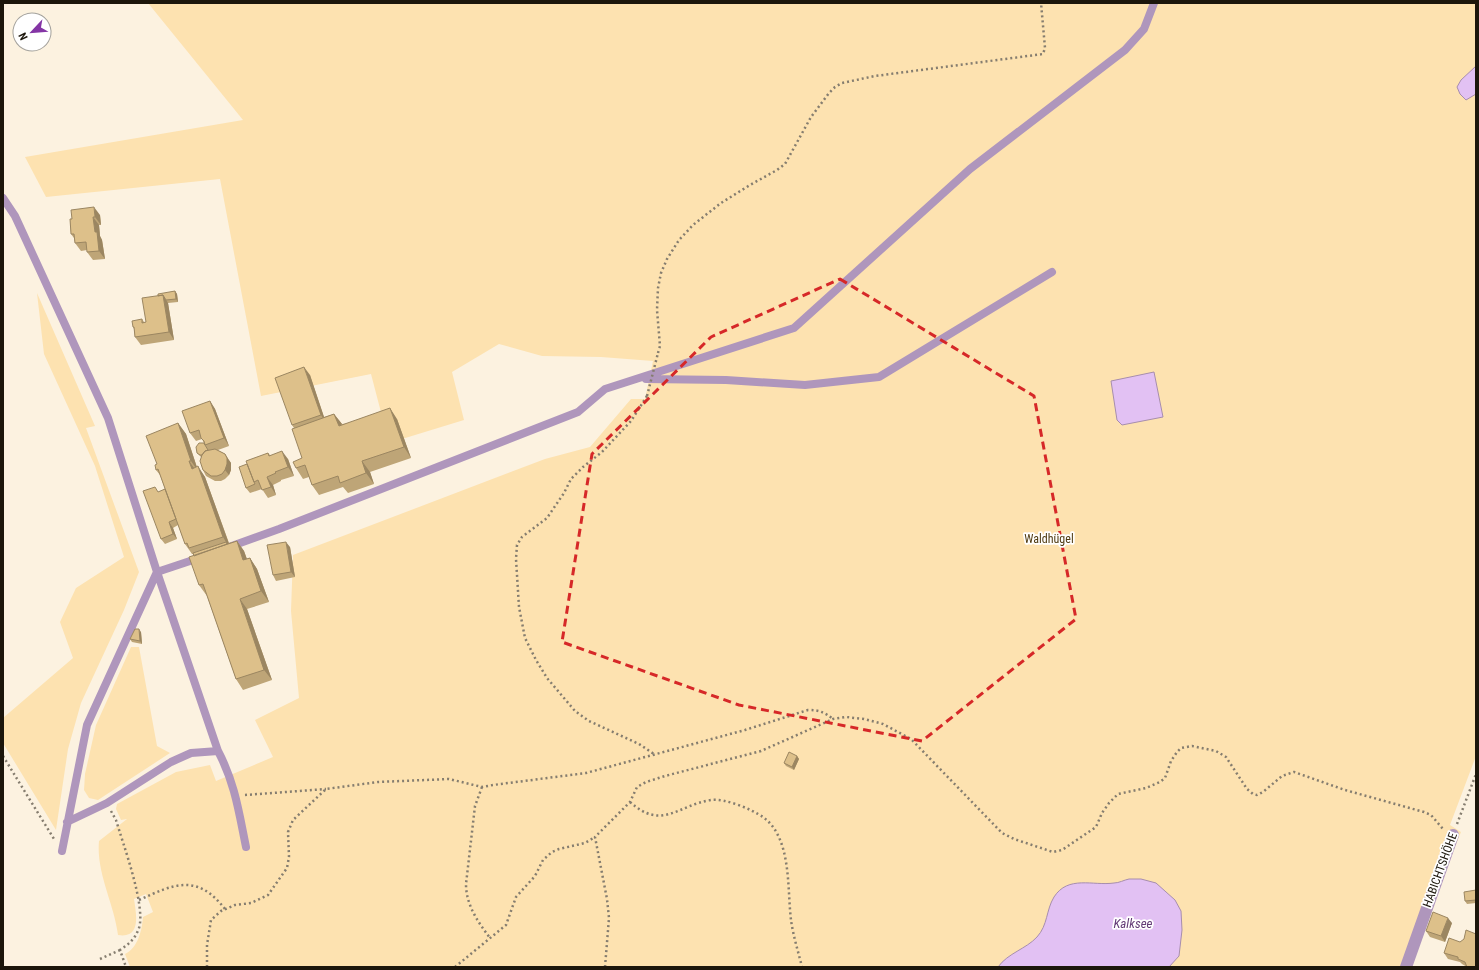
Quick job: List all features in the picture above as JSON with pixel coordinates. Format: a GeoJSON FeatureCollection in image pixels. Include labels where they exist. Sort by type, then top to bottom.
{"type":"FeatureCollection","features":[{"type":"Feature","properties":{"kind":"street","name":"HABICHTSHÖHE"},"geometry":{"type":"LineString","coordinates":[[1406,967],[1453,835]]}},
{"type":"Feature","properties":{"kind":"lane"},"geometry":{"type":"LineString","coordinates":[[222,550],[578,412],[605,390],[794,328],[970,169],[1125,50],[1144,29],[1154,3]]}},
{"type":"Feature","properties":{"kind":"lane"},"geometry":{"type":"LineString","coordinates":[[3,198],[15,216],[108,418],[157,572],[218,751],[227,768],[235,796],[246,847]]}},
{"type":"Feature","properties":{"kind":"lane"},"geometry":{"type":"LineString","coordinates":[[639,378],[726,380],[805,385],[879,376],[1052,272]]}},
{"type":"Feature","properties":{"kind":"lane"},"geometry":{"type":"LineString","coordinates":[[62,851],[87,726],[157,572],[207,555]]}},
{"type":"Feature","properties":{"kind":"lane"},"geometry":{"type":"LineString","coordinates":[[67,822],[107,802],[171,762],[191,753],[218,751]]}},
{"type":"Feature","properties":{"kind":"path"},"geometry":{"type":"LineString","coordinates":[[655,755],[633,742],[589,721],[575,711],[547,678],[525,638],[519,606],[516,559],[517,545],[522,536],[547,518],[564,493],[571,479],[602,452],[631,421],[647,396],[660,346],[657,310],[658,288],[661,273],[667,259],[679,240],[693,225],[721,203],[777,170],[784,164],[811,117],[829,93],[842,83],[875,76],[1043,54],[1045,48],[1041,3]]}},
{"type":"Feature","properties":{"kind":"path"},"geometry":{"type":"LineString","coordinates":[[235,796],[326,789],[378,782],[449,779],[482,788],[493,785],[586,773],[744,730],[808,710],[824,712],[833,719]]}},
{"type":"Feature","properties":{"kind":"path"},"geometry":{"type":"LineString","coordinates":[[455,967],[506,925],[516,897],[535,876],[543,860],[552,852],[585,843],[595,837],[630,802],[637,787],[646,782],[665,776],[761,751],[833,719],[846,717],[864,719],[883,724],[897,731],[910,740],[932,760],[1002,833],[1014,839],[1053,852],[1062,850],[1096,828],[1102,813],[1118,794],[1146,788],[1160,782],[1165,778],[1171,761],[1177,752],[1182,748],[1192,746],[1216,751],[1226,757],[1247,789],[1253,794],[1258,795],[1282,776],[1294,772],[1345,790],[1424,812],[1431,815],[1448,833],[1453,835]]}},
{"type":"Feature","properties":{"kind":"path"},"geometry":{"type":"LineString","coordinates":[[3,756],[62,851]]}},
{"type":"Feature","properties":{"kind":"path","name":"HABICHTSHÖHE"},"geometry":{"type":"LineString","coordinates":[[1453,835],[1476,774]]}},
{"type":"Feature","properties":{"kind":"path"},"geometry":{"type":"LineString","coordinates":[[482,788],[475,806],[466,895],[472,910],[490,938]]}},
{"type":"Feature","properties":{"kind":"path"},"geometry":{"type":"LineString","coordinates":[[207,967],[207,946],[211,920],[225,909],[235,905],[251,903],[268,895],[287,868],[289,857],[288,832],[293,820],[326,789]]}},
{"type":"Feature","properties":{"kind":"path"},"geometry":{"type":"LineString","coordinates":[[630,802],[645,814],[666,816],[712,800],[722,800],[756,812],[765,818],[779,836],[785,858],[791,921],[802,967]]}},
{"type":"Feature","properties":{"kind":"path"},"geometry":{"type":"LineString","coordinates":[[100,959],[120,950],[132,941],[140,927],[139,900],[116,820]]}},
{"type":"Feature","properties":{"kind":"path"},"geometry":{"type":"LineString","coordinates":[[595,837],[607,899],[609,918],[605,967]]}},
{"type":"Feature","properties":{"kind":"path"},"geometry":{"type":"LineString","coordinates":[[139,900],[174,885],[195,885],[208,892],[219,901],[225,909]]}},
{"type":"Feature","properties":{"kind":"path"},"geometry":{"type":"LineString","coordinates":[[120,950],[126,967]]}},
{"type":"Feature","properties":{"kind":"highlighted area"},"geometry":{"type":"Polygon","coordinates":[[[840,279],[1034,396],[1076,619],[922,741],[739,705],[562,642],[592,454],[711,337],[840,279]]]}},
{"type":"Feature","properties":{"kind":"green space","name":"Waldhügel"},"geometry":{"type":"Polygon","coordinates":[[[148,3],[1476,3],[1476,756],[1450,825],[1461,832],[1406,967],[130,967],[125,954],[133,948],[136,943],[142,927],[143,917],[153,912],[146,894],[134,899],[136,924],[134,929],[131,933],[126,935],[118,935],[100,865],[99,841],[127,819],[121,820],[116,809],[117,804],[176,772],[210,765],[216,781],[273,757],[255,720],[299,698],[291,611],[293,555],[545,459],[590,447],[631,399],[645,399],[653,361],[601,357],[542,356],[499,344],[452,372],[464,420],[389,443],[371,374],[261,396],[220,179],[46,197],[25,157],[243,120],[148,3]]]}},
{"type":"Feature","properties":{"kind":"green space"},"geometry":{"type":"Polygon","coordinates":[[[37,293],[95,426],[86,428],[139,572],[124,610],[81,703],[68,749],[56,830],[3,743],[3,718],[73,658],[60,622],[76,588],[124,557],[95,466],[44,354],[37,293]]]}},
{"type":"Feature","properties":{"kind":"green space"},"geometry":{"type":"Polygon","coordinates":[[[131,647],[139,647],[157,746],[170,753],[98,800],[89,798],[84,790],[85,774],[96,725],[131,647]]]}},
{"type":"Feature","properties":{"kind":"water"},"geometry":{"type":"Polygon","coordinates":[[[1476,66],[1476,94],[1466,100],[1460,94],[1457,87],[1461,80],[1476,66]]]}},
{"type":"Feature","properties":{"kind":"water"},"geometry":{"type":"Polygon","coordinates":[[[1154,372],[1163,417],[1122,425],[1117,420],[1111,381],[1154,372]]]}},
{"type":"Feature","properties":{"kind":"water","name":"Kalksee"},"geometry":{"type":"Polygon","coordinates":[[[1129,879],[1141,879],[1156,883],[1175,900],[1181,911],[1182,930],[1179,956],[1169,967],[998,967],[1007,958],[1028,945],[1037,937],[1043,928],[1051,902],[1060,890],[1066,886],[1074,884],[1106,884],[1129,879]]]}},
{"type":"Feature","properties":{"kind":"building"},"geometry":{"type":"Polygon","coordinates":[[[94,207],[95,217],[93,217],[95,232],[97,232],[99,251],[87,252],[86,242],[75,243],[74,234],[71,234],[71,210],[94,207]]]}},
{"type":"Feature","properties":{"kind":"building"},"geometry":{"type":"Polygon","coordinates":[[[175,291],[176,299],[166,300],[163,295],[158,296],[158,294],[175,291]]]}},
{"type":"Feature","properties":{"kind":"building"},"geometry":{"type":"Polygon","coordinates":[[[163,295],[169,332],[135,337],[132,321],[142,319],[142,323],[146,322],[142,298],[163,295]]]}},
{"type":"Feature","properties":{"kind":"building"},"geometry":{"type":"Polygon","coordinates":[[[304,367],[321,415],[292,425],[275,378],[304,367]]]}},
{"type":"Feature","properties":{"kind":"building"},"geometry":{"type":"Polygon","coordinates":[[[210,401],[224,438],[205,445],[199,430],[190,433],[182,411],[210,401]]]}},
{"type":"Feature","properties":{"kind":"building"},"geometry":{"type":"Polygon","coordinates":[[[390,408],[404,447],[362,461],[366,473],[340,483],[338,476],[312,485],[305,465],[296,468],[293,462],[302,458],[292,429],[334,414],[339,426],[390,408]]]}},
{"type":"Feature","properties":{"kind":"building"},"geometry":{"type":"Polygon","coordinates":[[[178,423],[191,461],[189,461],[192,469],[198,466],[223,537],[189,548],[187,543],[185,544],[158,469],[156,470],[155,465],[157,464],[146,436],[178,423]]]}},
{"type":"Feature","properties":{"kind":"building"},"geometry":{"type":"Polygon","coordinates":[[[199,443],[204,443],[208,450],[202,455],[197,453],[196,447],[199,443]]]}},
{"type":"Feature","properties":{"kind":"building"},"geometry":{"type":"Polygon","coordinates":[[[215,449],[225,454],[227,464],[222,474],[211,476],[203,470],[200,461],[205,451],[215,449]]]}},
{"type":"Feature","properties":{"kind":"building"},"geometry":{"type":"Polygon","coordinates":[[[282,451],[288,467],[267,477],[271,487],[262,490],[258,480],[254,482],[246,461],[268,453],[269,456],[282,451]]]}},
{"type":"Feature","properties":{"kind":"building"},"geometry":{"type":"Polygon","coordinates":[[[247,464],[255,484],[246,488],[239,467],[247,464]]]}},
{"type":"Feature","properties":{"kind":"building"},"geometry":{"type":"Polygon","coordinates":[[[155,487],[158,492],[165,489],[176,519],[169,522],[173,534],[161,539],[143,491],[155,487]]]}},
{"type":"Feature","properties":{"kind":"building"},"geometry":{"type":"Polygon","coordinates":[[[237,541],[243,560],[250,558],[261,591],[240,599],[264,670],[236,679],[203,584],[199,585],[189,557],[237,541]]]}},
{"type":"Feature","properties":{"kind":"building"},"geometry":{"type":"Polygon","coordinates":[[[226,542],[227,544],[194,556],[193,553],[226,542]]]}},
{"type":"Feature","properties":{"kind":"building"},"geometry":{"type":"Polygon","coordinates":[[[286,542],[291,572],[273,575],[267,545],[286,542]]]}},
{"type":"Feature","properties":{"kind":"building"},"geometry":{"type":"Polygon","coordinates":[[[135,629],[139,629],[140,641],[130,639],[135,629]]]}},
{"type":"Feature","properties":{"kind":"building"},"geometry":{"type":"Polygon","coordinates":[[[789,752],[797,756],[792,767],[784,763],[789,752]]]}},
{"type":"Feature","properties":{"kind":"building"},"geometry":{"type":"Polygon","coordinates":[[[1476,890],[1476,900],[1465,901],[1464,892],[1476,890]]]}},
{"type":"Feature","properties":{"kind":"building"},"geometry":{"type":"Polygon","coordinates":[[[1433,912],[1448,918],[1441,936],[1426,931],[1433,912]]]}},
{"type":"Feature","properties":{"kind":"building"},"geometry":{"type":"Polygon","coordinates":[[[1466,930],[1476,934],[1476,967],[1467,967],[1465,962],[1458,959],[1458,957],[1444,953],[1449,938],[1460,942],[1464,939],[1466,930]]]}}]}
